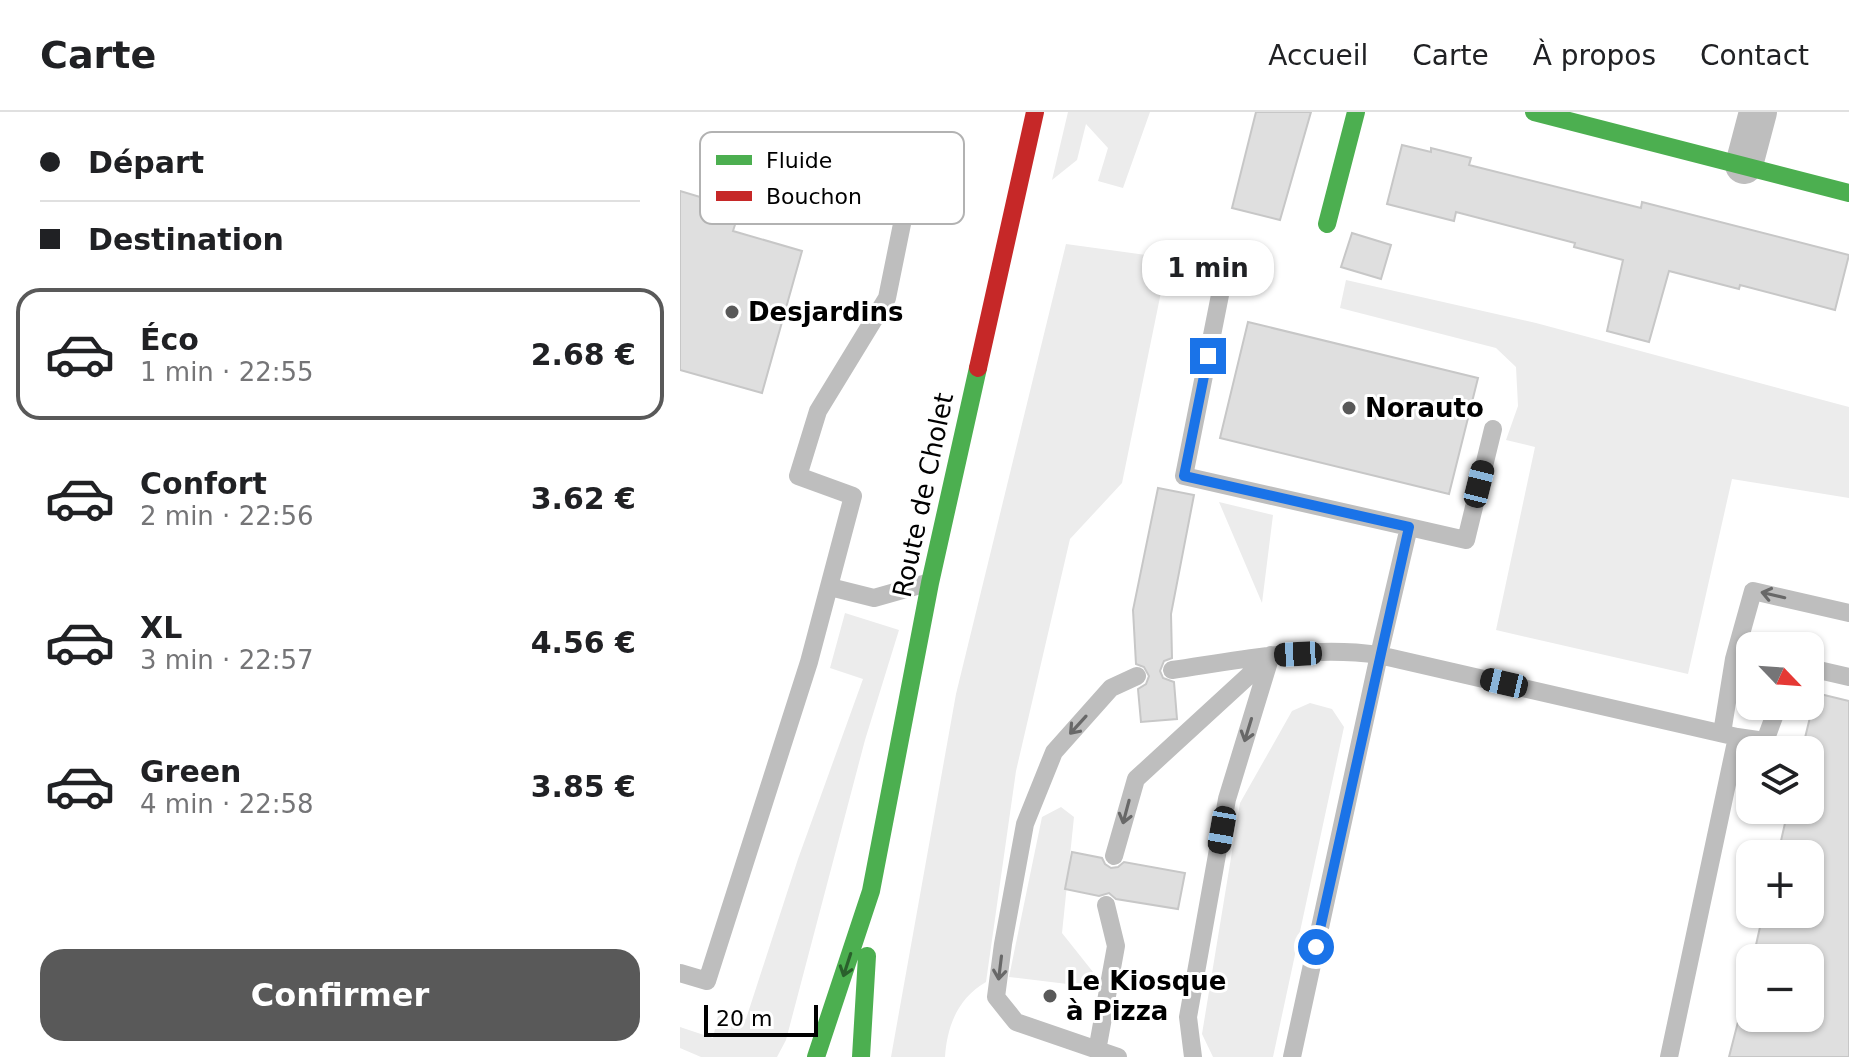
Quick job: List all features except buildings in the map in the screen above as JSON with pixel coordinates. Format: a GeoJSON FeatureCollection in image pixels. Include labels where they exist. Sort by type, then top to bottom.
{"type":"FeatureCollection","features":[{"type":"Feature","properties":{"kind":"main road","name":"Route de Cholet"},"geometry":{"type":"LineString","coordinates":[[861,1057],[871,891],[930,583],[1035,112]]}},
{"type":"Feature","properties":{"kind":"main road"},"geometry":{"type":"LineString","coordinates":[[1327,224],[1356,112]]}},
{"type":"Feature","properties":{"kind":"main road"},"geometry":{"type":"LineString","coordinates":[[1534,112],[1849,193]]}},
{"type":"Feature","properties":{"kind":"main road","name":"Route de Cholet"},"geometry":{"type":"LineString","coordinates":[[816,1057],[871,891]]}},
{"type":"Feature","properties":{"kind":"street"},"geometry":{"type":"LineString","coordinates":[[1744,165],[1758,112]]}},
{"type":"Feature","properties":{"kind":"lane"},"geometry":{"type":"LineString","coordinates":[[680,973],[707,981],[809,662],[853,496],[798,476],[818,411],[887,298],[902,224]]}},
{"type":"Feature","properties":{"kind":"lane"},"geometry":{"type":"LineString","coordinates":[[1220,295],[1184,476],[1466,540],[1493,429]]}},
{"type":"Feature","properties":{"kind":"lane"},"geometry":{"type":"LineString","coordinates":[[1292,1057],[1409,527]]}},
{"type":"Feature","properties":{"kind":"lane"},"geometry":{"type":"LineString","coordinates":[[830,587],[874,598],[930,583]]}},
{"type":"Feature","properties":{"kind":"lane"},"geometry":{"type":"LineString","coordinates":[[1669,1057],[1730,735],[1734,659],[1753,591],[1849,613]]}},
{"type":"Feature","properties":{"kind":"lane"},"geometry":{"type":"LineString","coordinates":[[1172,670],[1271,655],[1352,651],[1765,741],[1773,720]]}},
{"type":"Feature","properties":{"kind":"lane"},"geometry":{"type":"LineString","coordinates":[[1114,856],[1136,779],[1271,655]]}},
{"type":"Feature","properties":{"kind":"lane"},"geometry":{"type":"LineString","coordinates":[[1193,1057],[1188,1017],[1227,799],[1271,655]]}},
{"type":"Feature","properties":{"kind":"lane"},"geometry":{"type":"LineString","coordinates":[[1824,671],[1849,677]]}},
{"type":"Feature","properties":{"kind":"lane"},"geometry":{"type":"LineString","coordinates":[[1118,1057],[1016,1022],[996,997],[1025,824],[1054,752],[1111,688],[1137,676]]}},
{"type":"Feature","properties":{"kind":"lane"},"geometry":{"type":"LineString","coordinates":[[1097,1051],[1116,946],[1106,905]]}},
{"type":"Feature","properties":{"kind":"shaded area"},"geometry":{"type":"Polygon","coordinates":[[[1068,112],[1150,112],[1123,188],[1098,181],[1108,148],[1086,124],[1077,160],[1052,180],[1068,112]]]}},
{"type":"Feature","properties":{"kind":"shaded area"},"geometry":{"type":"Polygon","coordinates":[[[1066,244],[1168,258],[1122,483],[1070,539],[1016,771],[986,982],[968,996],[956,1014],[948,1034],[945,1057],[891,1057],[956,694],[1066,244]]]}},
{"type":"Feature","properties":{"kind":"shaded area"},"geometry":{"type":"Polygon","coordinates":[[[1346,280],[1536,323],[1849,407],[1849,498],[1732,479],[1688,674],[1496,630],[1535,447],[1506,440],[1518,406],[1516,367],[1496,348],[1340,308],[1346,280]]]}},
{"type":"Feature","properties":{"kind":"shaded area"},"geometry":{"type":"Polygon","coordinates":[[[1219,502],[1273,515],[1262,603],[1219,502]]]}},
{"type":"Feature","properties":{"kind":"shaded area"},"geometry":{"type":"Polygon","coordinates":[[[845,613],[899,630],[865,740],[786,1040],[777,1057],[701,1057],[680,1048],[680,1027],[713,1038],[719,1011],[746,1019],[798,859],[863,679],[830,668],[845,613]]]}},
{"type":"Feature","properties":{"kind":"shaded area"},"geometry":{"type":"Polygon","coordinates":[[[1310,703],[1332,709],[1344,727],[1273,1057],[1213,1057],[1202,1034],[1240,803],[1292,711],[1310,703]]]}},
{"type":"Feature","properties":{"kind":"shaded area"},"geometry":{"type":"Polygon","coordinates":[[[1061,807],[1074,817],[1062,933],[1093,972],[1092,987],[1009,977],[1042,817],[1061,807]]]}},
{"type":"Feature","properties":{"kind":"traffic: fast"},"geometry":{"type":"LineString","coordinates":[[1327,224],[1356,112]]}},
{"type":"Feature","properties":{"kind":"traffic: fast"},"geometry":{"type":"LineString","coordinates":[[1534,112],[1849,193]]}},
{"type":"Feature","properties":{"kind":"traffic: fast"},"geometry":{"type":"LineString","coordinates":[[816,1057],[871,891],[930,583],[978,368]]}},
{"type":"Feature","properties":{"kind":"traffic: fast"},"geometry":{"type":"LineString","coordinates":[[861,1057],[867,956]]}},
{"type":"Feature","properties":{"kind":"traffic: jam"},"geometry":{"type":"LineString","coordinates":[[978,368],[1035,112]]}},
{"type":"Feature","properties":{"kind":"place","name":"Desjardins"},"geometry":{"type":"Point","coordinates":[732,312]}},
{"type":"Feature","properties":{"kind":"place","name":"Norauto"},"geometry":{"type":"Point","coordinates":[1349,408]}},
{"type":"Feature","properties":{"kind":"place","name":"Le Kiosque à Pizza"},"geometry":{"type":"Point","coordinates":[1050,996]}},
{"type":"Feature","properties":{"kind":"route"},"geometry":{"type":"LineString","coordinates":[[1208,356],[1184,476],[1409,527],[1316,947]]}}]}
